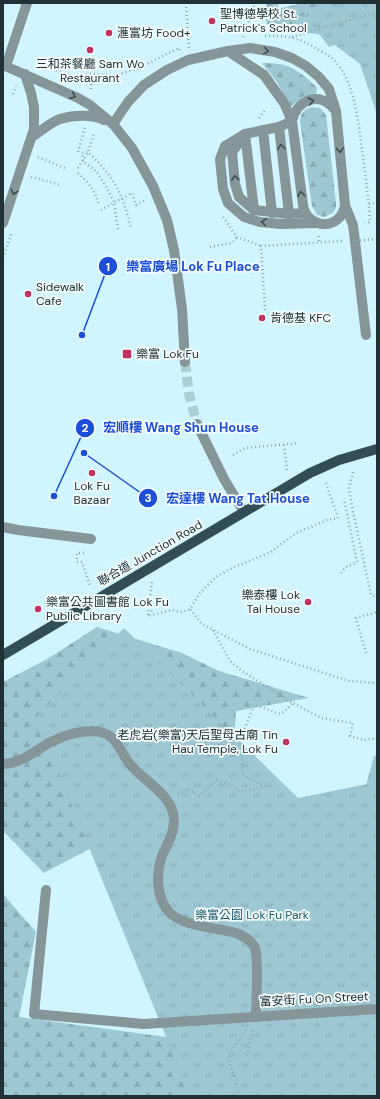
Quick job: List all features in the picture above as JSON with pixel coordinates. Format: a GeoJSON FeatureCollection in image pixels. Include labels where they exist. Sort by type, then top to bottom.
{"type":"FeatureCollection","features":[{"type":"Feature","properties":{"kind":"main road","name":"聯合道 Junction Road"},"geometry":{"type":"LineString","coordinates":[[3,655],[310,473],[339,460],[377,449]]}},
{"type":"Feature","properties":{"kind":"street"},"geometry":{"type":"LineString","coordinates":[[27,3],[4,66],[78,98],[90,105],[113,124],[132,148],[153,186],[167,220],[174,250],[182,309],[185,362]]}},
{"type":"Feature","properties":{"kind":"street"},"geometry":{"type":"LineString","coordinates":[[113,124],[128,102],[144,85],[167,70],[191,58],[250,48],[275,52],[292,58],[306,66],[319,77],[329,89],[336,111],[346,205],[353,225],[366,335]]}},
{"type":"Feature","properties":{"kind":"street"},"geometry":{"type":"LineString","coordinates":[[228,51],[264,75],[284,103],[292,121],[305,213],[312,221],[317,223]]}},
{"type":"Feature","properties":{"kind":"street"},"geometry":{"type":"LineString","coordinates":[[3,223],[33,136],[34,107],[32,93],[25,74]]}},
{"type":"Feature","properties":{"kind":"street"},"geometry":{"type":"LineString","coordinates":[[336,111],[330,104],[323,100],[312,99],[306,101],[297,108],[292,121],[279,128],[245,134],[225,146],[220,159],[223,189],[228,203],[244,217],[260,222],[281,224],[331,224],[342,215],[346,205]]}},
{"type":"Feature","properties":{"kind":"street"},"geometry":{"type":"LineString","coordinates":[[33,136],[60,119],[97,116],[113,124]]}},
{"type":"Feature","properties":{"kind":"street"},"geometry":{"type":"LineString","coordinates":[[279,128],[289,214]]}},
{"type":"Feature","properties":{"kind":"street"},"geometry":{"type":"LineString","coordinates":[[263,130],[272,213]]}},
{"type":"Feature","properties":{"kind":"street"},"geometry":{"type":"LineString","coordinates":[[245,134],[232,152],[235,184],[239,197],[254,210],[289,214],[305,213]]}},
{"type":"Feature","properties":{"kind":"street"},"geometry":{"type":"LineString","coordinates":[[245,134],[254,210]]}},
{"type":"Feature","properties":{"kind":"street"},"geometry":{"type":"LineString","coordinates":[[197,424],[224,479],[244,512]]}},
{"type":"Feature","properties":{"kind":"street"},"geometry":{"type":"LineString","coordinates":[[3,527],[91,538]]}},
{"type":"Feature","properties":{"kind":"street","name":"富安街 Fu On Street"},"geometry":{"type":"LineString","coordinates":[[3,764],[21,759],[63,737],[88,731],[107,734],[116,741],[130,765],[167,801],[173,813],[174,827],[162,856],[158,872],[161,898],[167,910],[177,919],[236,933],[244,936],[252,944],[257,955],[256,1017],[377,1009]]}},
{"type":"Feature","properties":{"kind":"street"},"geometry":{"type":"LineString","coordinates":[[46,890],[34,1014],[144,1024],[256,1017]]}},
{"type":"Feature","properties":{"kind":"path"},"geometry":{"type":"LineString","coordinates":[[186,3],[189,50]]}},
{"type":"Feature","properties":{"kind":"path"},"geometry":{"type":"LineString","coordinates":[[241,41],[255,3]]}},
{"type":"Feature","properties":{"kind":"path"},"geometry":{"type":"LineString","coordinates":[[292,37],[377,12]]}},
{"type":"Feature","properties":{"kind":"path"},"geometry":{"type":"LineString","coordinates":[[34,63],[84,80],[86,74],[96,76],[117,75],[138,68],[179,48]]}},
{"type":"Feature","properties":{"kind":"path"},"geometry":{"type":"LineString","coordinates":[[92,69],[94,61]]}},
{"type":"Feature","properties":{"kind":"path"},"geometry":{"type":"LineString","coordinates":[[91,89],[91,81],[96,76]]}},
{"type":"Feature","properties":{"kind":"path"},"geometry":{"type":"LineString","coordinates":[[78,152],[85,127]]}},
{"type":"Feature","properties":{"kind":"path"},"geometry":{"type":"LineString","coordinates":[[88,152],[94,133]]}},
{"type":"Feature","properties":{"kind":"path"},"geometry":{"type":"LineString","coordinates":[[78,168],[83,161],[82,153],[88,152]]}},
{"type":"Feature","properties":{"kind":"path"},"geometry":{"type":"LineString","coordinates":[[88,152],[113,180],[131,228]]}},
{"type":"Feature","properties":{"kind":"path"},"geometry":{"type":"LineString","coordinates":[[37,157],[67,169]]}},
{"type":"Feature","properties":{"kind":"path"},"geometry":{"type":"LineString","coordinates":[[83,161],[97,172],[114,202],[118,229]]}},
{"type":"Feature","properties":{"kind":"path"},"geometry":{"type":"LineString","coordinates":[[78,173],[96,194],[99,205]]}},
{"type":"Feature","properties":{"kind":"path"},"geometry":{"type":"LineString","coordinates":[[31,176],[61,184]]}},
{"type":"Feature","properties":{"kind":"path"},"geometry":{"type":"LineString","coordinates":[[101,210],[132,193],[136,205],[146,200]]}},
{"type":"Feature","properties":{"kind":"path"},"geometry":{"type":"LineString","coordinates":[[369,204],[377,203]]}},
{"type":"Feature","properties":{"kind":"path"},"geometry":{"type":"LineString","coordinates":[[210,247],[232,243],[237,237]]}},
{"type":"Feature","properties":{"kind":"path"},"geometry":{"type":"LineString","coordinates":[[265,310],[260,246],[377,239]]}},
{"type":"Feature","properties":{"kind":"path"},"geometry":{"type":"LineString","coordinates":[[233,455],[245,448],[298,443]]}},
{"type":"Feature","properties":{"kind":"path"},"geometry":{"type":"LineString","coordinates":[[284,445],[287,471]]}},
{"type":"Feature","properties":{"kind":"path"},"geometry":{"type":"LineString","coordinates":[[353,472],[349,488],[356,525],[372,595],[377,597]]}},
{"type":"Feature","properties":{"kind":"path"},"geometry":{"type":"LineString","coordinates":[[148,616],[172,610],[181,612],[190,609],[199,594],[215,578],[230,569],[271,552],[296,533],[327,520],[338,518],[326,483]]}},
{"type":"Feature","properties":{"kind":"path"},"geometry":{"type":"LineString","coordinates":[[341,573],[346,568],[357,562],[344,498]]}},
{"type":"Feature","properties":{"kind":"path"},"geometry":{"type":"LineString","coordinates":[[350,528],[356,525]]}},
{"type":"Feature","properties":{"kind":"path"},"geometry":{"type":"LineString","coordinates":[[84,553],[77,553],[77,562],[82,562],[90,585]]}},
{"type":"Feature","properties":{"kind":"path"},"geometry":{"type":"LineString","coordinates":[[148,616],[152,581]]}},
{"type":"Feature","properties":{"kind":"path"},"geometry":{"type":"LineString","coordinates":[[190,609],[202,624],[250,649],[349,681],[377,683]]}},
{"type":"Feature","properties":{"kind":"path"},"geometry":{"type":"LineString","coordinates":[[148,616],[152,611]]}},
{"type":"Feature","properties":{"kind":"path"},"geometry":{"type":"LineString","coordinates":[[366,653],[356,618],[377,612]]}},
{"type":"Feature","properties":{"kind":"path"},"geometry":{"type":"LineString","coordinates":[[213,630],[230,661],[242,671],[293,703],[321,718],[353,723],[350,736],[364,740],[377,738]]}},
{"type":"Feature","properties":{"kind":"path"},"geometry":{"type":"LineString","coordinates":[[167,801],[188,789],[199,796],[218,780],[236,788],[241,792],[265,787],[242,774],[242,736],[254,705],[281,714],[293,703]]}},
{"type":"Feature","properties":{"kind":"path"},"geometry":{"type":"LineString","coordinates":[[247,1055],[256,1017]]}},
{"type":"Feature","properties":{"kind":"path"},"geometry":{"type":"LineString","coordinates":[[239,1096],[228,1055],[256,1017]]}},
{"type":"Feature","properties":{"kind":"green space"},"geometry":{"type":"Polygon","coordinates":[[[267,3],[277,3],[279,9],[302,3],[377,3],[345,39],[329,47],[312,24],[267,24],[264,12],[267,3]]]}},
{"type":"Feature","properties":{"kind":"green space"},"geometry":{"type":"Polygon","coordinates":[[[344,3],[377,3],[377,114],[360,64],[318,34],[300,32],[296,17],[344,3]]]}},
{"type":"Feature","properties":{"kind":"green space"},"geometry":{"type":"Polygon","coordinates":[[[262,63],[275,63],[294,69],[317,88],[316,95],[303,97],[290,107],[277,82],[262,63]]]}},
{"type":"Feature","properties":{"kind":"green space"},"geometry":{"type":"Polygon","coordinates":[[[312,107],[320,108],[326,115],[336,203],[333,213],[324,217],[317,215],[312,206],[300,122],[303,112],[312,107]]]}},
{"type":"Feature","properties":{"kind":"green space"},"geometry":{"type":"Polygon","coordinates":[[[97,627],[182,653],[219,671],[309,698],[236,711],[232,771],[263,811],[357,818],[374,756],[377,755],[377,982],[114,836],[44,873],[3,831],[3,682],[49,658],[97,627]]]}},
{"type":"Feature","properties":{"kind":"green space","name":"樂富公園 Lok Fu Park"},"geometry":{"type":"Polygon","coordinates":[[[124,628],[298,798],[377,782],[377,1096],[190,1096],[36,717],[124,628]]]}},
{"type":"Feature","properties":{"kind":"green space"},"geometry":{"type":"Polygon","coordinates":[[[3,894],[36,932],[19,1017],[189,1040],[210,1096],[3,1096],[3,894]]]}},
{"type":"Feature","properties":{"kind":"tunnel"},"geometry":{"type":"LineString","coordinates":[[185,362],[189,394],[197,424]]}},
{"type":"Feature","properties":{"kind":"place","name":"聖博德學校 St. Patrick's School"},"geometry":{"type":"Point","coordinates":[212,21]}},
{"type":"Feature","properties":{"kind":"place","name":"滙富坊 Food+"},"geometry":{"type":"Point","coordinates":[109,33]}},
{"type":"Feature","properties":{"kind":"place","name":"三和茶餐廳 Sam Wo Restaurant"},"geometry":{"type":"Point","coordinates":[90,50]}},
{"type":"Feature","properties":{"kind":"place","name":"Sidewalk Cafe"},"geometry":{"type":"Point","coordinates":[28,294]}},
{"type":"Feature","properties":{"kind":"place","name":"肯德基 KFC"},"geometry":{"type":"Point","coordinates":[262,318]}},
{"type":"Feature","properties":{"kind":"place","name":"樂富廣場 Lok Fu Place"},"geometry":{"type":"Point","coordinates":[82,335]}},
{"type":"Feature","properties":{"kind":"place","name":"樂富 Lok Fu"},"geometry":{"type":"Point","coordinates":[127,354]}},
{"type":"Feature","properties":{"kind":"place","name":"宏達樓 Wang Tat House"},"geometry":{"type":"Point","coordinates":[84,453]}},
{"type":"Feature","properties":{"kind":"place","name":"Lok Fu Bazaar"},"geometry":{"type":"Point","coordinates":[92,473]}},
{"type":"Feature","properties":{"kind":"place","name":"宏順樓 Wang Shun House"},"geometry":{"type":"Point","coordinates":[54,496]}},
{"type":"Feature","properties":{"kind":"place","name":"樂泰樓 Lok Tai House"},"geometry":{"type":"Point","coordinates":[308,602]}},
{"type":"Feature","properties":{"kind":"place","name":"樂富公共圖書館 Lok Fu Public Library"},"geometry":{"type":"Point","coordinates":[38,609]}},
{"type":"Feature","properties":{"kind":"place","name":"老虎岩(樂富)天后聖母古廟 Tin Hau Temple, Lok Fu"},"geometry":{"type":"Point","coordinates":[286,742]}}]}
